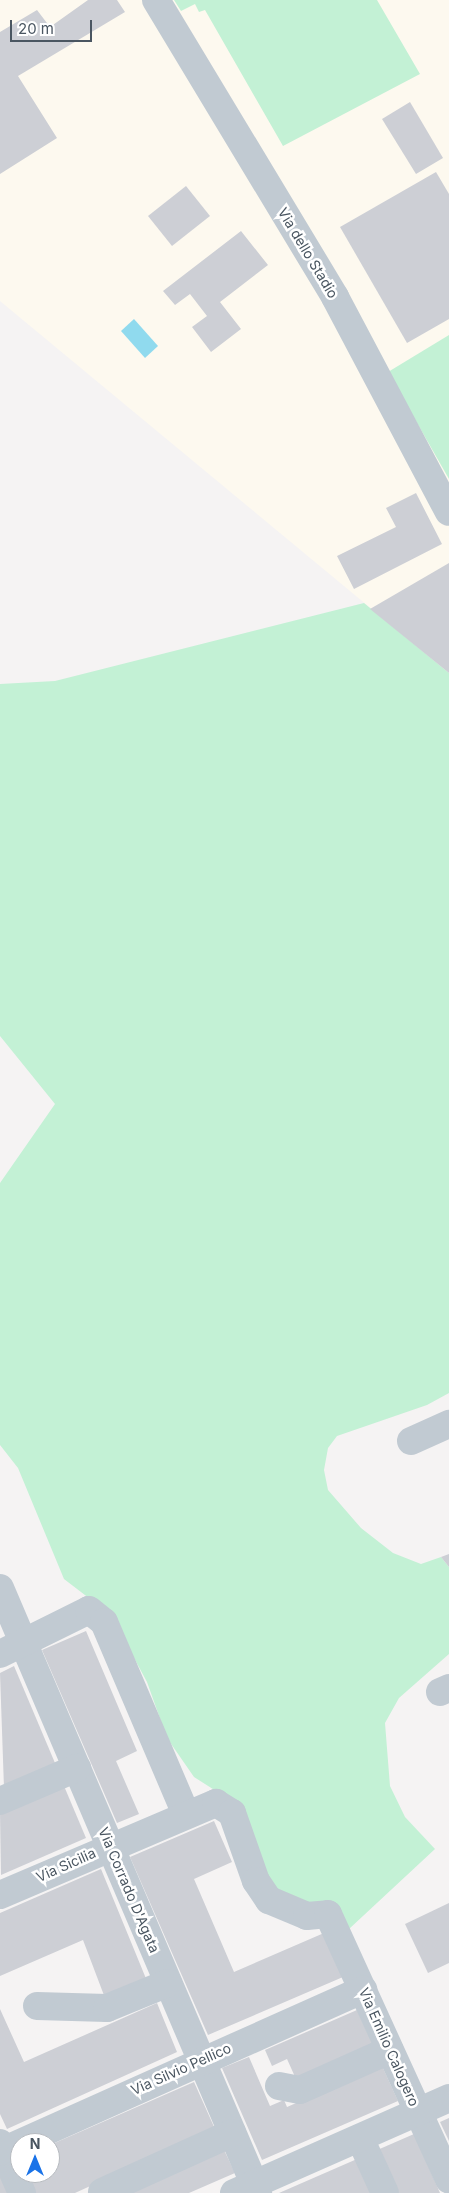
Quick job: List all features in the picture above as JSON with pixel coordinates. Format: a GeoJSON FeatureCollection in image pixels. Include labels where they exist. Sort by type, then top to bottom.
{"type":"FeatureCollection","features":[{"type":"Feature","properties":{"kind":"street","name":"Via dello Stadio"},"geometry":{"type":"LineString","coordinates":[[156,0],[335,297],[449,512]]}},
{"type":"Feature","properties":{"kind":"street"},"geometry":{"type":"LineString","coordinates":[[411,1441],[449,1424]]}},
{"type":"Feature","properties":{"kind":"street","name":"Via Corrado D'Agata"},"geometry":{"type":"LineString","coordinates":[[0,1588],[12,1648],[76,1768],[232,2133],[249,2190]]}},
{"type":"Feature","properties":{"kind":"street"},"geometry":{"type":"LineString","coordinates":[[12,1648],[89,1610],[104,1622],[186,1814]]}},
{"type":"Feature","properties":{"kind":"street"},"geometry":{"type":"LineString","coordinates":[[0,1801],[76,1768]]}},
{"type":"Feature","properties":{"kind":"street","name":"Via Sicilia"},"geometry":{"type":"LineString","coordinates":[[0,1895],[109,1846],[216,1803],[232,1813],[256,1881],[269,1900],[289,1912],[328,1914]]}},
{"type":"Feature","properties":{"kind":"street","name":"Via Emilio Calogero"},"geometry":{"type":"LineString","coordinates":[[328,1914],[449,2180]]}},
{"type":"Feature","properties":{"kind":"street"},"geometry":{"type":"LineString","coordinates":[[37,2006],[107,2008],[168,1983]]}},
{"type":"Feature","properties":{"kind":"street","name":"Via Silvio Pellico"},"geometry":{"type":"LineString","coordinates":[[1,2148],[201,2059],[363,1990]]}},
{"type":"Feature","properties":{"kind":"street"},"geometry":{"type":"LineString","coordinates":[[279,2086],[300,2090],[390,2050]]}},
{"type":"Feature","properties":{"kind":"street"},"geometry":{"type":"LineString","coordinates":[[249,2190],[449,2098]]}},
{"type":"Feature","properties":{"kind":"street"},"geometry":{"type":"LineString","coordinates":[[102,2192],[232,2133]]}},
{"type":"Feature","properties":{"kind":"street"},"geometry":{"type":"LineString","coordinates":[[360,2138],[385,2193]]}},
{"type":"Feature","properties":{"kind":"street"},"geometry":{"type":"LineString","coordinates":[[1,2148],[22,2193]]}},
{"type":"Feature","properties":{"kind":"shaded area"},"geometry":{"type":"Polygon","coordinates":[[[0,0],[449,0],[449,673],[0,301],[0,0]]]}},
{"type":"Feature","properties":{"kind":"green space"},"geometry":{"type":"Polygon","coordinates":[[[174,0],[377,0],[420,74],[283,146],[205,10],[199,12],[195,4],[181,11],[174,0]]]}},
{"type":"Feature","properties":{"kind":"green space"},"geometry":{"type":"Polygon","coordinates":[[[449,335],[449,479],[388,372],[449,335]]]}},
{"type":"Feature","properties":{"kind":"green space"},"geometry":{"type":"Polygon","coordinates":[[[364,603],[449,673],[449,1393],[427,1405],[337,1436],[328,1448],[324,1470],[328,1490],[361,1528],[393,1553],[421,1564],[441,1557],[449,1567],[449,1654],[399,1698],[385,1723],[390,1786],[405,1817],[435,1849],[349,1929],[311,1904],[272,1892],[216,1791],[194,1777],[167,1738],[147,1682],[111,1615],[64,1579],[18,1468],[0,1445],[0,1183],[55,1104],[0,1036],[0,684],[55,681],[364,603]]]}},
{"type":"Feature","properties":{"kind":"water"},"geometry":{"type":"Polygon","coordinates":[[[134,319],[158,346],[145,358],[121,331],[134,319]]]}},
{"type":"Feature","properties":{"kind":"building"},"geometry":{"type":"Polygon","coordinates":[[[88,0],[117,0],[125,12],[18,76],[57,138],[0,174],[0,32],[37,10],[50,27],[88,0]]]}},
{"type":"Feature","properties":{"kind":"building"},"geometry":{"type":"Polygon","coordinates":[[[410,102],[443,158],[416,174],[382,119],[410,102]]]}},
{"type":"Feature","properties":{"kind":"building"},"geometry":{"type":"Polygon","coordinates":[[[436,172],[449,194],[449,319],[407,343],[340,227],[436,172]]]}},
{"type":"Feature","properties":{"kind":"building"},"geometry":{"type":"Polygon","coordinates":[[[186,186],[210,216],[172,246],[148,216],[186,186]]]}},
{"type":"Feature","properties":{"kind":"building"},"geometry":{"type":"Polygon","coordinates":[[[241,231],[268,265],[220,302],[241,329],[211,352],[192,327],[207,316],[190,294],[175,305],[163,291],[241,231]]]}},
{"type":"Feature","properties":{"kind":"building"},"geometry":{"type":"Polygon","coordinates":[[[416,493],[442,544],[354,589],[337,556],[396,527],[386,508],[416,493]]]}},
{"type":"Feature","properties":{"kind":"building"},"geometry":{"type":"Polygon","coordinates":[[[449,563],[449,673],[370,609],[449,563]]]}},
{"type":"Feature","properties":{"kind":"building"},"geometry":{"type":"Polygon","coordinates":[[[449,1554],[449,1567],[441,1557],[449,1554]]]}},
{"type":"Feature","properties":{"kind":"building"},"geometry":{"type":"Polygon","coordinates":[[[86,1631],[137,1751],[116,1761],[139,1814],[117,1823],[42,1650],[86,1631]]]}},
{"type":"Feature","properties":{"kind":"building"},"geometry":{"type":"Polygon","coordinates":[[[14,1666],[55,1763],[4,1788],[0,1673],[14,1666]]]}},
{"type":"Feature","properties":{"kind":"building"},"geometry":{"type":"Polygon","coordinates":[[[64,1786],[86,1838],[1,1875],[0,1813],[64,1786]]]}},
{"type":"Feature","properties":{"kind":"building"},"geometry":{"type":"Polygon","coordinates":[[[214,1821],[232,1862],[194,1879],[234,1972],[324,1933],[343,1977],[208,2035],[130,1857],[214,1821]]]}},
{"type":"Feature","properties":{"kind":"building"},"geometry":{"type":"Polygon","coordinates":[[[101,1869],[147,1981],[105,1998],[83,1940],[0,1976],[0,1913],[101,1869]]]}},
{"type":"Feature","properties":{"kind":"building"},"geometry":{"type":"Polygon","coordinates":[[[449,1903],[449,1963],[428,1973],[405,1924],[449,1903]]]}},
{"type":"Feature","properties":{"kind":"building"},"geometry":{"type":"Polygon","coordinates":[[[157,2003],[177,2052],[7,2129],[0,2114],[0,2009],[24,2062],[157,2003]]]}},
{"type":"Feature","properties":{"kind":"building"},"geometry":{"type":"Polygon","coordinates":[[[357,2010],[373,2045],[296,2079],[287,2059],[272,2066],[265,2050],[357,2010]]]}},
{"type":"Feature","properties":{"kind":"building"},"geometry":{"type":"Polygon","coordinates":[[[249,2057],[270,2106],[284,2100],[287,2107],[382,2066],[398,2101],[262,2160],[222,2068],[249,2057]]]}},
{"type":"Feature","properties":{"kind":"building"},"geometry":{"type":"Polygon","coordinates":[[[194,2082],[215,2129],[75,2193],[33,2193],[28,2183],[60,2183],[60,2141],[194,2082]]]}},
{"type":"Feature","properties":{"kind":"building"},"geometry":{"type":"Polygon","coordinates":[[[449,2118],[449,2141],[440,2122],[449,2118]]]}},
{"type":"Feature","properties":{"kind":"building"},"geometry":{"type":"Polygon","coordinates":[[[414,2134],[440,2193],[394,2193],[375,2151],[414,2134]]]}},
{"type":"Feature","properties":{"kind":"building"},"geometry":{"type":"Polygon","coordinates":[[[224,2150],[235,2173],[189,2193],[126,2193],[224,2150]]]}},
{"type":"Feature","properties":{"kind":"building"},"geometry":{"type":"Polygon","coordinates":[[[357,2159],[371,2193],[279,2193],[357,2159]]]}},
{"type":"Feature","properties":{"kind":"building"},"geometry":{"type":"Polygon","coordinates":[[[0,2174],[11,2193],[0,2193],[0,2174]]]}}]}
